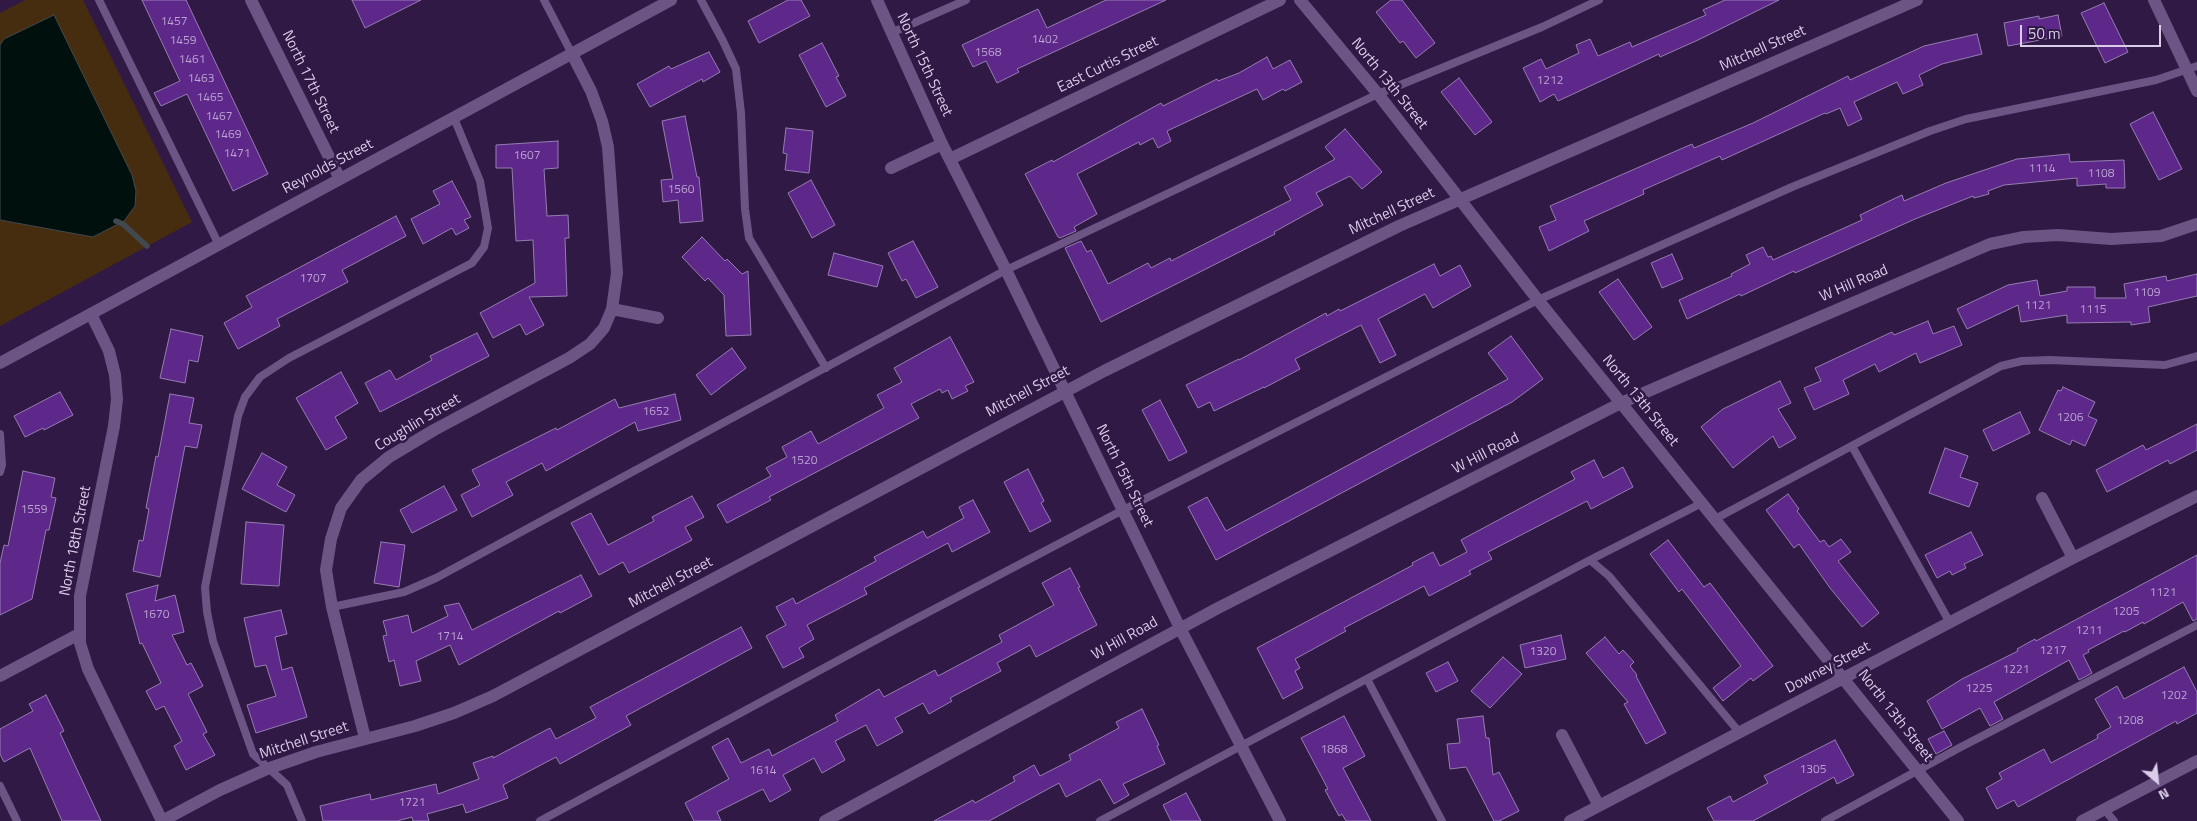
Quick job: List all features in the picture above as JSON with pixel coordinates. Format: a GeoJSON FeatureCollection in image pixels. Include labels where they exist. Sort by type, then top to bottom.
{"type":"FeatureCollection","features":[{"type":"Feature","properties":{"kind":"street","name":"North 17th Street"},"geometry":{"type":"LineString","coordinates":[[251,0],[340,179]]}},
{"type":"Feature","properties":{"kind":"street","name":"Reynolds Street"},"geometry":{"type":"LineString","coordinates":[[0,363],[671,0]]}},
{"type":"Feature","properties":{"kind":"street","name":"North 15th Street"},"geometry":{"type":"LineString","coordinates":[[876,0],[942,144],[1006,270],[1180,628],[1280,821]]}},
{"type":"Feature","properties":{"kind":"street","name":"East Curtis Street"},"geometry":{"type":"LineString","coordinates":[[950,159],[1280,0]]}},
{"type":"Feature","properties":{"kind":"street","name":"North 13th Street"},"geometry":{"type":"LineString","coordinates":[[1300,0],[1378,94],[1538,300],[1958,821]]}},
{"type":"Feature","properties":{"kind":"street","name":"Mitchell Street"},"geometry":{"type":"LineString","coordinates":[[162,821],[220,790],[268,769],[316,752],[414,726],[454,713],[493,696],[1065,391],[1399,226],[1917,0]]}},
{"type":"Feature","properties":{"kind":"street"},"geometry":{"type":"LineString","coordinates":[[2154,0],[2192,69],[2197,91]]}},
{"type":"Feature","properties":{"kind":"street","name":"Coughlin Street"},"geometry":{"type":"LineString","coordinates":[[365,738],[332,607],[326,570],[331,539],[341,508],[361,480],[389,457],[434,430],[569,358],[590,344],[604,328],[612,309],[617,273],[608,147],[602,121],[591,91],[572,54]]}},
{"type":"Feature","properties":{"kind":"street"},"geometry":{"type":"LineString","coordinates":[[891,168],[942,144]]}},
{"type":"Feature","properties":{"kind":"street","name":"W Hill Road"},"geometry":{"type":"LineString","coordinates":[[825,821],[1180,628],[1621,403],[1990,244],[2024,237],[2058,235],[2111,239],[2161,236],[2197,224]]}},
{"type":"Feature","properties":{"kind":"street"},"geometry":{"type":"LineString","coordinates":[[612,309],[658,318]]}},
{"type":"Feature","properties":{"kind":"street","name":"North 18th Street"},"geometry":{"type":"LineString","coordinates":[[91,314],[108,352],[115,375],[117,399],[114,426],[80,596],[79,634],[88,669],[162,821]]}},
{"type":"Feature","properties":{"kind":"street","name":"Downey Street"},"geometry":{"type":"LineString","coordinates":[[1570,821],[2072,558],[2197,496]]}},
{"type":"Feature","properties":{"kind":"street"},"geometry":{"type":"LineString","coordinates":[[2042,498],[2072,558]]}},
{"type":"Feature","properties":{"kind":"street"},"geometry":{"type":"LineString","coordinates":[[0,676],[79,634]]}},
{"type":"Feature","properties":{"kind":"street"},"geometry":{"type":"LineString","coordinates":[[1562,734],[1599,806]]}},
{"type":"Feature","properties":{"kind":"street"},"geometry":{"type":"LineString","coordinates":[[2082,821],[2197,761]]}},
{"type":"Feature","properties":{"kind":"lane"},"geometry":{"type":"LineString","coordinates":[[99,0],[219,245]]}},
{"type":"Feature","properties":{"kind":"lane"},"geometry":{"type":"LineString","coordinates":[[544,0],[572,54]]}},
{"type":"Feature","properties":{"kind":"lane"},"geometry":{"type":"LineString","coordinates":[[701,0],[736,69],[741,113],[745,209],[749,238],[826,368]]}},
{"type":"Feature","properties":{"kind":"lane"},"geometry":{"type":"LineString","coordinates":[[891,33],[966,0]]}},
{"type":"Feature","properties":{"kind":"lane"},"geometry":{"type":"LineString","coordinates":[[332,607],[404,592],[436,578],[1006,270],[1378,94],[1542,26],[1599,0]]}},
{"type":"Feature","properties":{"kind":"lane"},"geometry":{"type":"LineString","coordinates":[[540,821],[902,626],[1123,510],[1538,300],[1792,187],[1930,131],[1966,119],[2156,80],[2192,69]]}},
{"type":"Feature","properties":{"kind":"lane"},"geometry":{"type":"LineString","coordinates":[[302,821],[287,784],[253,754],[220,660],[207,612],[205,587],[238,416],[245,397],[260,376],[289,358],[472,263],[484,247],[488,228],[480,181],[454,118]]}},
{"type":"Feature","properties":{"kind":"lane"},"geometry":{"type":"LineString","coordinates":[[1715,519],[2001,366],[2022,361],[2050,360],[2165,365],[2197,356]]}},
{"type":"Feature","properties":{"kind":"lane"},"geometry":{"type":"LineString","coordinates":[[0,434],[2,465],[0,472]]}},
{"type":"Feature","properties":{"kind":"lane"},"geometry":{"type":"LineString","coordinates":[[1852,446],[1950,622]]}},
{"type":"Feature","properties":{"kind":"lane"},"geometry":{"type":"LineString","coordinates":[[1100,821],[1590,560],[1702,503]]}},
{"type":"Feature","properties":{"kind":"lane"},"geometry":{"type":"LineString","coordinates":[[1590,560],[1609,576],[1740,732]]}},
{"type":"Feature","properties":{"kind":"lane"},"geometry":{"type":"LineString","coordinates":[[1825,821],[1919,772],[1959,748],[2197,625]]}},
{"type":"Feature","properties":{"kind":"lane"},"geometry":{"type":"LineString","coordinates":[[1367,679],[1442,821]]}},
{"type":"Feature","properties":{"kind":"lane"},"geometry":{"type":"LineString","coordinates":[[0,786],[17,821]]}},
{"type":"Feature","properties":{"kind":"lane"},"geometry":{"type":"LineString","coordinates":[[2104,809],[2114,821]]}},
{"type":"Feature","properties":{"kind":"shaded area"},"geometry":{"type":"Polygon","coordinates":[[[25,0],[83,0],[192,222],[0,326],[0,13],[25,0]]]}},
{"type":"Feature","properties":{"kind":"shaded area"},"geometry":{"type":"Polygon","coordinates":[[[54,15],[132,175],[136,191],[135,206],[124,221],[93,237],[0,220],[0,45],[4,39],[54,15]]]}},
{"type":"Feature","properties":{"kind":"building"},"geometry":{"type":"Polygon","coordinates":[[[142,0],[186,0],[268,174],[233,191],[187,94],[161,106],[154,93],[180,81],[142,0]]]}},
{"type":"Feature","properties":{"kind":"building"},"geometry":{"type":"Polygon","coordinates":[[[352,0],[421,0],[365,28],[352,0]]]}},
{"type":"Feature","properties":{"kind":"building"},"geometry":{"type":"Polygon","coordinates":[[[788,0],[801,0],[810,16],[759,43],[748,21],[788,0]]]}},
{"type":"Feature","properties":{"kind":"building"},"geometry":{"type":"Polygon","coordinates":[[[1106,0],[1166,0],[1017,69],[1019,72],[997,83],[986,61],[973,67],[962,45],[1038,9],[1047,28],[1106,0]]]}},
{"type":"Feature","properties":{"kind":"building"},"geometry":{"type":"Polygon","coordinates":[[[1391,0],[1402,0],[1435,43],[1416,58],[1403,41],[1400,43],[1376,12],[1391,0]]]}},
{"type":"Feature","properties":{"kind":"building"},"geometry":{"type":"Polygon","coordinates":[[[1725,0],[1779,0],[1698,40],[1660,57],[1659,54],[1558,101],[1554,94],[1540,102],[1523,68],[1541,59],[1546,69],[1579,53],[1576,45],[1590,39],[1598,56],[1630,42],[1632,47],[1706,15],[1703,10],[1725,0]]]}},
{"type":"Feature","properties":{"kind":"building"},"geometry":{"type":"Polygon","coordinates":[[[2104,3],[2128,52],[2105,63],[2081,13],[2104,3]]]}},
{"type":"Feature","properties":{"kind":"building"},"geometry":{"type":"Polygon","coordinates":[[[2058,15],[2062,36],[2008,46],[2004,23],[2039,16],[2039,19],[2058,15]]]}},
{"type":"Feature","properties":{"kind":"building"},"geometry":{"type":"Polygon","coordinates":[[[1977,34],[1982,54],[1942,64],[1919,75],[1923,85],[1903,94],[1897,82],[1854,102],[1862,119],[1848,126],[1840,108],[1722,160],[1720,156],[1643,190],[1644,194],[1584,221],[1589,231],[1549,251],[1539,227],[1556,220],[1550,206],[1692,144],[1694,148],[1753,123],[1848,76],[1850,80],[1924,46],[1977,34]]]}},
{"type":"Feature","properties":{"kind":"building"},"geometry":{"type":"Polygon","coordinates":[[[822,43],[839,76],[836,77],[846,96],[826,107],[799,55],[822,43]]]}},
{"type":"Feature","properties":{"kind":"building"},"geometry":{"type":"Polygon","coordinates":[[[709,52],[720,72],[703,82],[702,79],[650,107],[637,84],[669,66],[671,69],[709,52]]]}},
{"type":"Feature","properties":{"kind":"building"},"geometry":{"type":"Polygon","coordinates":[[[1267,57],[1273,69],[1290,60],[1302,82],[1285,91],[1283,89],[1263,100],[1257,89],[1167,131],[1171,141],[1158,148],[1153,138],[1140,145],[1139,142],[1077,174],[1097,214],[1074,227],[1076,231],[1060,238],[1058,237],[1025,174],[1052,160],[1053,162],[1161,103],[1163,106],[1217,79],[1218,81],[1239,73],[1267,57]]]}},
{"type":"Feature","properties":{"kind":"building"},"geometry":{"type":"Polygon","coordinates":[[[1459,78],[1492,122],[1475,135],[1441,92],[1459,78]]]}},
{"type":"Feature","properties":{"kind":"building"},"geometry":{"type":"Polygon","coordinates":[[[2153,112],[2182,169],[2159,180],[2130,124],[2153,112]]]}},
{"type":"Feature","properties":{"kind":"building"},"geometry":{"type":"Polygon","coordinates":[[[685,116],[697,177],[699,177],[703,221],[680,223],[678,200],[663,202],[661,180],[673,179],[662,121],[685,116]]]}},
{"type":"Feature","properties":{"kind":"building"},"geometry":{"type":"Polygon","coordinates":[[[786,128],[813,131],[809,173],[785,170],[787,154],[783,153],[786,128]]]}},
{"type":"Feature","properties":{"kind":"building"},"geometry":{"type":"Polygon","coordinates":[[[1345,129],[1382,172],[1362,189],[1350,176],[1316,193],[1323,205],[1274,232],[1275,234],[1101,322],[1065,248],[1081,241],[1087,252],[1091,250],[1108,284],[1148,263],[1151,268],[1170,258],[1171,261],[1291,200],[1284,187],[1335,159],[1325,147],[1345,129]]]}},
{"type":"Feature","properties":{"kind":"building"},"geometry":{"type":"Polygon","coordinates":[[[558,141],[558,168],[544,169],[547,216],[568,215],[569,238],[565,238],[567,296],[529,297],[544,325],[526,335],[520,324],[493,338],[480,313],[535,283],[533,240],[516,241],[512,168],[496,168],[496,145],[558,141]]]}},
{"type":"Feature","properties":{"kind":"building"},"geometry":{"type":"Polygon","coordinates":[[[2069,154],[2070,162],[2124,160],[2125,188],[2106,188],[2106,184],[2077,186],[2077,178],[2004,185],[1988,191],[1989,194],[1974,198],[1973,196],[1915,219],[1795,273],[1794,271],[1741,296],[1740,294],[1687,319],[1679,300],[1732,276],[1731,274],[1750,264],[1746,255],[1763,247],[1768,257],[1771,256],[1773,260],[1862,220],[1860,215],[1902,195],[1904,201],[1946,183],[2017,159],[2069,154]]]}},
{"type":"Feature","properties":{"kind":"building"},"geometry":{"type":"Polygon","coordinates":[[[811,180],[835,225],[812,238],[788,193],[811,180]]]}},
{"type":"Feature","properties":{"kind":"building"},"geometry":{"type":"Polygon","coordinates":[[[452,181],[471,217],[464,220],[469,228],[456,235],[452,228],[423,244],[411,219],[440,204],[433,191],[452,181]]]}},
{"type":"Feature","properties":{"kind":"building"},"geometry":{"type":"Polygon","coordinates":[[[396,216],[406,236],[342,270],[348,282],[277,319],[280,326],[238,349],[224,323],[252,307],[246,296],[396,216]]]}},
{"type":"Feature","properties":{"kind":"building"},"geometry":{"type":"Polygon","coordinates":[[[702,237],[725,261],[727,259],[742,274],[748,271],[751,335],[726,336],[724,295],[708,278],[705,281],[682,257],[702,237]]]}},
{"type":"Feature","properties":{"kind":"building"},"geometry":{"type":"Polygon","coordinates":[[[913,241],[938,287],[916,298],[906,279],[902,281],[888,253],[913,241]]]}},
{"type":"Feature","properties":{"kind":"building"},"geometry":{"type":"Polygon","coordinates":[[[834,253],[883,266],[877,287],[828,275],[834,253]]]}},
{"type":"Feature","properties":{"kind":"building"},"geometry":{"type":"Polygon","coordinates":[[[1672,254],[1683,279],[1662,288],[1651,263],[1672,254]]]}},
{"type":"Feature","properties":{"kind":"building"},"geometry":{"type":"Polygon","coordinates":[[[1434,264],[1440,276],[1460,265],[1471,286],[1433,308],[1425,294],[1378,319],[1396,355],[1380,363],[1361,325],[1295,359],[1300,369],[1264,388],[1214,411],[1210,402],[1198,408],[1186,385],[1239,360],[1326,313],[1327,316],[1339,309],[1340,311],[1434,264]]]}},
{"type":"Feature","properties":{"kind":"building"},"geometry":{"type":"Polygon","coordinates":[[[2197,274],[2197,296],[2148,307],[2150,322],[2131,325],[2131,322],[2067,323],[2067,315],[2021,322],[2018,305],[1967,329],[1957,309],[2008,285],[2037,280],[2040,296],[2067,291],[2067,287],[2095,287],[2095,298],[2126,298],[2124,284],[2166,276],[2167,281],[2197,274]]]}},
{"type":"Feature","properties":{"kind":"building"},"geometry":{"type":"Polygon","coordinates":[[[1618,279],[1652,327],[1634,340],[1599,292],[1618,279]]]}},
{"type":"Feature","properties":{"kind":"building"},"geometry":{"type":"Polygon","coordinates":[[[1928,321],[1933,334],[1954,326],[1962,345],[1920,363],[1916,353],[1879,372],[1875,364],[1843,380],[1849,394],[1814,410],[1804,388],[1821,381],[1815,368],[1892,332],[1894,335],[1928,321]]]}},
{"type":"Feature","properties":{"kind":"building"},"geometry":{"type":"Polygon","coordinates":[[[171,329],[203,336],[198,362],[189,360],[185,383],[160,378],[171,329]]]}},
{"type":"Feature","properties":{"kind":"building"},"geometry":{"type":"Polygon","coordinates":[[[477,333],[489,356],[380,412],[365,383],[390,370],[396,380],[432,360],[430,356],[477,333]]]}},
{"type":"Feature","properties":{"kind":"building"},"geometry":{"type":"Polygon","coordinates":[[[1511,336],[1543,379],[1512,402],[1216,560],[1188,507],[1207,497],[1226,531],[1508,379],[1488,353],[1511,336]]]}},
{"type":"Feature","properties":{"kind":"building"},"geometry":{"type":"Polygon","coordinates":[[[950,337],[974,382],[965,386],[968,391],[952,399],[948,390],[942,393],[940,389],[911,404],[919,418],[769,497],[771,500],[727,523],[717,505],[771,476],[766,468],[787,457],[782,447],[811,431],[818,444],[884,408],[877,395],[902,382],[894,368],[950,337]]]}},
{"type":"Feature","properties":{"kind":"building"},"geometry":{"type":"Polygon","coordinates":[[[732,348],[746,368],[711,395],[696,375],[732,348]]]}},
{"type":"Feature","properties":{"kind":"building"},"geometry":{"type":"Polygon","coordinates":[[[341,372],[358,403],[335,417],[347,438],[326,450],[296,398],[341,372]]]}},
{"type":"Feature","properties":{"kind":"building"},"geometry":{"type":"Polygon","coordinates":[[[1780,381],[1791,403],[1778,409],[1796,438],[1779,448],[1773,436],[1733,468],[1701,427],[1723,409],[1780,381]]]}},
{"type":"Feature","properties":{"kind":"building"},"geometry":{"type":"Polygon","coordinates":[[[2063,387],[2095,402],[2088,416],[2097,420],[2085,446],[2072,440],[2070,445],[2039,430],[2058,390],[2061,391],[2063,387]]]}},
{"type":"Feature","properties":{"kind":"building"},"geometry":{"type":"Polygon","coordinates":[[[60,392],[73,415],[44,430],[43,428],[25,437],[14,416],[60,392]]]}},
{"type":"Feature","properties":{"kind":"building"},"geometry":{"type":"Polygon","coordinates":[[[170,394],[194,398],[189,423],[202,425],[197,448],[185,446],[160,577],[133,571],[139,540],[143,541],[149,509],[146,508],[170,394]]]}},
{"type":"Feature","properties":{"kind":"building"},"geometry":{"type":"Polygon","coordinates":[[[675,394],[681,420],[638,431],[635,422],[546,471],[542,463],[506,482],[513,495],[472,517],[461,495],[480,485],[472,470],[556,428],[557,430],[615,399],[619,408],[675,394]]]}},
{"type":"Feature","properties":{"kind":"building"},"geometry":{"type":"Polygon","coordinates":[[[1160,400],[1187,452],[1169,461],[1142,410],[1160,400]]]}},
{"type":"Feature","properties":{"kind":"building"},"geometry":{"type":"Polygon","coordinates":[[[2020,412],[2030,433],[1993,451],[1983,430],[2020,412]]]}},
{"type":"Feature","properties":{"kind":"building"},"geometry":{"type":"Polygon","coordinates":[[[2197,424],[2197,450],[2170,464],[2168,460],[2107,492],[2096,470],[2143,445],[2146,450],[2197,424]]]}},
{"type":"Feature","properties":{"kind":"building"},"geometry":{"type":"Polygon","coordinates":[[[1945,448],[1968,456],[1960,477],[1978,483],[1969,507],[1929,493],[1945,448]]]}},
{"type":"Feature","properties":{"kind":"building"},"geometry":{"type":"Polygon","coordinates":[[[262,453],[287,467],[277,485],[295,495],[286,512],[242,489],[262,453]]]}},
{"type":"Feature","properties":{"kind":"building"},"geometry":{"type":"Polygon","coordinates":[[[1594,460],[1603,478],[1623,467],[1633,487],[1591,509],[1587,501],[1488,552],[1492,559],[1469,571],[1471,574],[1429,596],[1424,586],[1344,628],[1346,631],[1295,659],[1300,668],[1295,671],[1303,688],[1283,699],[1257,648],[1413,565],[1412,563],[1433,552],[1440,566],[1467,552],[1461,540],[1575,479],[1571,472],[1594,460]]]}},
{"type":"Feature","properties":{"kind":"building"},"geometry":{"type":"Polygon","coordinates":[[[1028,469],[1044,501],[1041,503],[1051,521],[1030,532],[1004,482],[1028,469]]]}},
{"type":"Feature","properties":{"kind":"building"},"geometry":{"type":"Polygon","coordinates":[[[23,471],[55,478],[51,497],[56,498],[49,530],[46,530],[32,599],[0,615],[0,563],[4,545],[8,546],[23,471]]]}},
{"type":"Feature","properties":{"kind":"building"},"geometry":{"type":"Polygon","coordinates":[[[444,486],[457,510],[412,533],[400,510],[444,486]]]}},
{"type":"Feature","properties":{"kind":"building"},"geometry":{"type":"Polygon","coordinates":[[[1788,494],[1799,509],[1797,511],[1820,542],[1824,540],[1829,547],[1841,539],[1851,552],[1838,561],[1879,613],[1862,627],[1830,588],[1799,544],[1794,548],[1766,510],[1788,494]]]}},
{"type":"Feature","properties":{"kind":"building"},"geometry":{"type":"Polygon","coordinates":[[[692,496],[704,517],[685,527],[692,540],[629,573],[623,562],[599,575],[571,523],[591,513],[608,545],[654,521],[652,517],[692,496]]]}},
{"type":"Feature","properties":{"kind":"building"},"geometry":{"type":"Polygon","coordinates":[[[973,500],[990,532],[952,552],[948,543],[864,588],[867,594],[807,625],[814,639],[799,648],[804,657],[783,668],[766,636],[786,625],[776,607],[793,598],[796,604],[876,561],[874,557],[923,531],[927,538],[964,518],[959,507],[973,500]]]}},
{"type":"Feature","properties":{"kind":"building"},"geometry":{"type":"Polygon","coordinates":[[[246,522],[284,525],[279,586],[241,584],[246,522]]]}},
{"type":"Feature","properties":{"kind":"building"},"geometry":{"type":"Polygon","coordinates":[[[1971,532],[1983,555],[1964,564],[1966,568],[1952,575],[1950,571],[1937,578],[1925,555],[1971,532]]]}},
{"type":"Feature","properties":{"kind":"building"},"geometry":{"type":"Polygon","coordinates":[[[1668,540],[1704,587],[1710,583],[1773,666],[1753,681],[1751,678],[1723,701],[1713,688],[1741,666],[1682,589],[1679,592],[1650,554],[1668,540]]]}},
{"type":"Feature","properties":{"kind":"building"},"geometry":{"type":"Polygon","coordinates":[[[381,542],[405,545],[399,587],[374,583],[381,542]]]}},
{"type":"Feature","properties":{"kind":"building"},"geometry":{"type":"Polygon","coordinates":[[[2197,555],[2197,619],[2193,621],[2183,602],[2144,624],[2143,622],[2088,650],[2089,652],[2083,655],[2092,673],[2079,680],[2069,660],[1994,702],[2003,719],[1990,726],[1980,708],[1942,729],[1927,701],[1962,679],[2018,651],[2017,649],[2035,639],[2036,641],[2197,555]]]}},
{"type":"Feature","properties":{"kind":"building"},"geometry":{"type":"Polygon","coordinates":[[[1070,568],[1097,625],[1036,657],[1030,645],[997,663],[1001,671],[950,698],[952,701],[929,714],[923,703],[895,718],[903,732],[877,746],[866,725],[835,741],[845,760],[822,773],[814,758],[783,775],[791,790],[770,802],[763,789],[717,812],[721,821],[694,821],[685,803],[729,779],[712,747],[728,738],[741,763],[769,749],[772,756],[838,721],[835,715],[879,689],[884,697],[935,670],[938,676],[1002,642],[999,635],[1054,605],[1042,583],[1070,568]]]}},
{"type":"Feature","properties":{"kind":"building"},"geometry":{"type":"Polygon","coordinates":[[[581,575],[592,596],[560,613],[559,611],[459,665],[450,645],[416,661],[421,681],[400,686],[394,660],[389,662],[383,636],[387,635],[383,621],[408,615],[412,633],[448,616],[444,606],[459,603],[472,630],[581,575]]]}},
{"type":"Feature","properties":{"kind":"building"},"geometry":{"type":"Polygon","coordinates":[[[158,585],[155,601],[175,595],[184,632],[172,635],[187,665],[191,663],[203,686],[188,694],[207,732],[203,734],[215,755],[186,770],[174,746],[182,741],[164,706],[156,710],[146,691],[161,683],[142,643],[140,644],[126,594],[158,585]]]}},
{"type":"Feature","properties":{"kind":"building"},"geometry":{"type":"Polygon","coordinates":[[[281,610],[287,634],[275,637],[282,670],[292,667],[307,717],[256,733],[247,705],[276,696],[266,665],[255,667],[244,618],[281,610]]]}},
{"type":"Feature","properties":{"kind":"building"},"geometry":{"type":"Polygon","coordinates":[[[741,627],[752,648],[626,716],[631,725],[560,764],[556,757],[503,785],[508,798],[466,813],[463,804],[427,814],[429,821],[413,821],[412,817],[397,821],[323,821],[320,806],[370,794],[371,800],[436,784],[438,794],[479,779],[473,763],[493,756],[493,758],[550,728],[556,739],[596,718],[590,707],[741,627]]]}},
{"type":"Feature","properties":{"kind":"building"},"geometry":{"type":"Polygon","coordinates":[[[1561,635],[1566,659],[1525,668],[1520,645],[1561,635]]]}},
{"type":"Feature","properties":{"kind":"building"},"geometry":{"type":"Polygon","coordinates":[[[1605,637],[1619,654],[1623,650],[1634,662],[1630,666],[1637,675],[1666,733],[1646,744],[1624,704],[1628,702],[1586,653],[1605,637]]]}},
{"type":"Feature","properties":{"kind":"building"},"geometry":{"type":"Polygon","coordinates":[[[1503,657],[1522,674],[1490,708],[1471,691],[1503,657]]]}},
{"type":"Feature","properties":{"kind":"building"},"geometry":{"type":"Polygon","coordinates":[[[1448,662],[1458,681],[1436,692],[1426,673],[1448,662]]]}},
{"type":"Feature","properties":{"kind":"building"},"geometry":{"type":"Polygon","coordinates":[[[2184,667],[2197,692],[2197,713],[2177,724],[2176,721],[2018,807],[2014,800],[1997,809],[1986,788],[2002,779],[1999,773],[2044,749],[2051,763],[2098,738],[2097,735],[2111,727],[2095,699],[2117,686],[2124,699],[2184,667]]]}},
{"type":"Feature","properties":{"kind":"building"},"geometry":{"type":"Polygon","coordinates":[[[46,695],[64,731],[60,733],[101,821],[62,821],[30,748],[4,762],[0,754],[0,729],[33,711],[29,704],[46,695]]]}},
{"type":"Feature","properties":{"kind":"building"},"geometry":{"type":"Polygon","coordinates":[[[1142,709],[1159,745],[1157,746],[1165,764],[1123,784],[1129,795],[1114,804],[1100,779],[1066,797],[1059,783],[989,821],[934,821],[973,800],[975,803],[1015,781],[1013,777],[1034,765],[1040,776],[1071,760],[1069,755],[1119,728],[1116,722],[1142,709]]]}},
{"type":"Feature","properties":{"kind":"building"},"geometry":{"type":"Polygon","coordinates":[[[1344,716],[1365,756],[1343,768],[1371,821],[1346,821],[1342,814],[1339,816],[1325,790],[1328,789],[1301,738],[1344,716]]]}},
{"type":"Feature","properties":{"kind":"building"},"geometry":{"type":"Polygon","coordinates":[[[1483,716],[1486,738],[1489,738],[1493,775],[1499,772],[1519,811],[1499,821],[1494,821],[1466,767],[1450,769],[1447,744],[1460,743],[1457,719],[1483,716]]]}},
{"type":"Feature","properties":{"kind":"building"},"geometry":{"type":"Polygon","coordinates":[[[1944,731],[1952,745],[1936,754],[1928,739],[1944,731]]]}},
{"type":"Feature","properties":{"kind":"building"},"geometry":{"type":"Polygon","coordinates":[[[1835,740],[1854,775],[1837,784],[1834,777],[1753,821],[1714,821],[1707,808],[1730,796],[1733,802],[1768,783],[1764,776],[1835,740]]]}},
{"type":"Feature","properties":{"kind":"building"},"geometry":{"type":"Polygon","coordinates":[[[1186,793],[1201,821],[1171,821],[1163,805],[1186,793]]]}},
{"type":"Feature","properties":{"kind":"waterway"},"geometry":{"type":"LineString","coordinates":[[116,221],[123,224],[147,246]]}}]}
